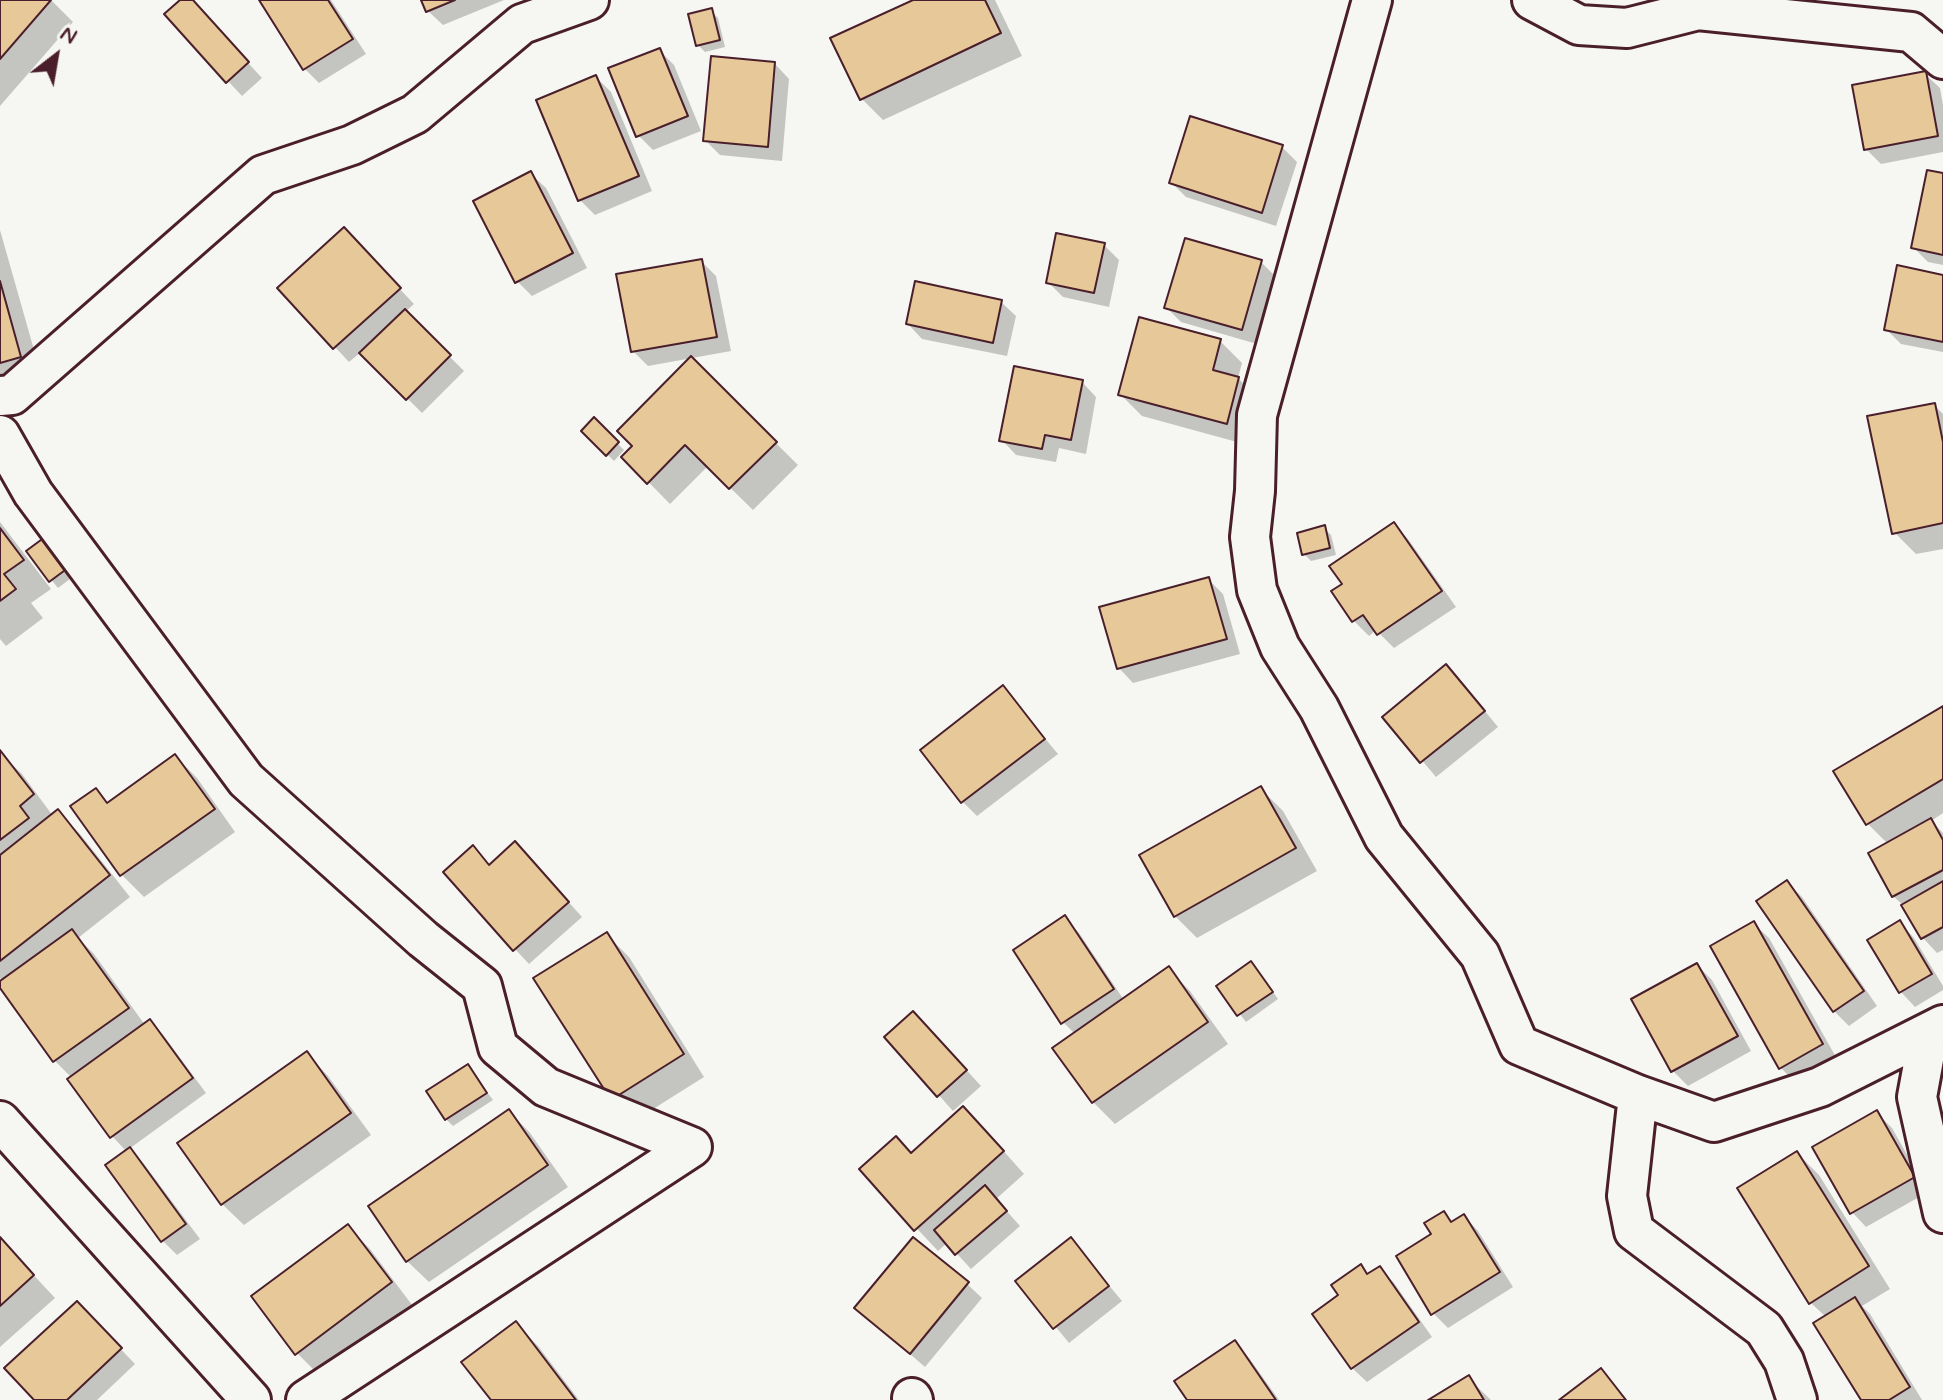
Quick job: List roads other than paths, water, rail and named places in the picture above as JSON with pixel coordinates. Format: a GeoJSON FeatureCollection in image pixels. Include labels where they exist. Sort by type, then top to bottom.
{"type":"FeatureCollection","features":[{"type":"Feature","properties":{"kind":"street"},"geometry":{"type":"LineString","coordinates":[[0,396],[12,395],[263,175],[352,145],[415,114],[522,24],[589,0]]}},
{"type":"Feature","properties":{"kind":"street"},"geometry":{"type":"LineString","coordinates":[[1372,0],[1257,415],[1250,537],[1257,590],[1280,647],[1319,708],[1384,837],[1480,955],[1519,1045],[1638,1095],[1714,1122],[1820,1087],[1936,1029]]}},
{"type":"Feature","properties":{"kind":"street"},"geometry":{"type":"LineString","coordinates":[[1532,0],[1579,25],[1627,28],[1698,10],[1911,32],[1943,59]]}},
{"type":"Feature","properties":{"kind":"street"},"geometry":{"type":"LineString","coordinates":[[0,435],[33,493],[246,780],[423,939],[482,986],[498,1047],[546,1087],[692,1147],[306,1400]]}},
{"type":"Feature","properties":{"kind":"street"},"geometry":{"type":"LineString","coordinates":[[1936,1029],[1917,1097],[1943,1213]]}},
{"type":"Feature","properties":{"kind":"street"},"geometry":{"type":"LineString","coordinates":[[1638,1095],[1627,1196],[1634,1231],[1764,1329],[1784,1361],[1797,1400]]}},
{"type":"Feature","properties":{"kind":"street"},"geometry":{"type":"LineString","coordinates":[[0,1121],[251,1400]]}}]}
